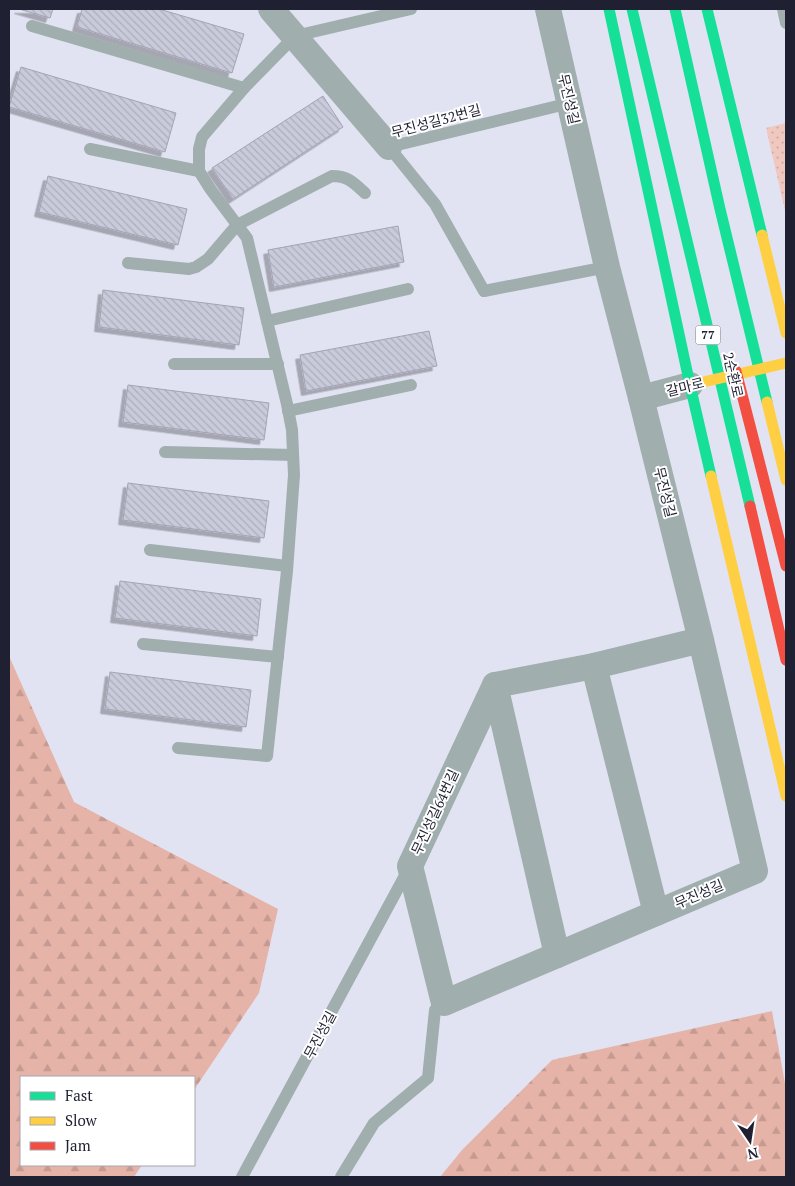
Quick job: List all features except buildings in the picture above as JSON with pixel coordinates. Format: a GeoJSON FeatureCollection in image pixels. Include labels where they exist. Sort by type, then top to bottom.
{"type":"FeatureCollection","features":[{"type":"Feature","properties":{"kind":"main road"},"geometry":{"type":"LineString","coordinates":[[609,9],[690,385],[786,796]]}},
{"type":"Feature","properties":{"kind":"main road","name":"2순환로"},"geometry":{"type":"LineString","coordinates":[[632,9],[786,660]]}},
{"type":"Feature","properties":{"kind":"main road","name":"2순환로"},"geometry":{"type":"LineString","coordinates":[[675,9],[784,487]]}},
{"type":"Feature","properties":{"kind":"main road"},"geometry":{"type":"LineString","coordinates":[[707,9],[786,332]]}},
{"type":"Feature","properties":{"kind":"main road"},"geometry":{"type":"LineString","coordinates":[[613,24],[630,66],[658,108],[674,137]]}},
{"type":"Feature","properties":{"kind":"main road","name":"갈마로"},"geometry":{"type":"LineString","coordinates":[[690,385],[735,370],[786,363]]}},
{"type":"Feature","properties":{"kind":"main road"},"geometry":{"type":"LineString","coordinates":[[735,370],[786,566]]}},
{"type":"Feature","properties":{"kind":"main road"},"geometry":{"type":"LineString","coordinates":[[777,532],[777,520],[784,487]]}},
{"type":"Feature","properties":{"kind":"street"},"geometry":{"type":"LineString","coordinates":[[270,9],[389,147]]}},
{"type":"Feature","properties":{"kind":"street","name":"무진성길"},"geometry":{"type":"LineString","coordinates":[[444,1003],[755,871],[642,398],[607,267],[548,9]]}},
{"type":"Feature","properties":{"kind":"street","name":"갈마로"},"geometry":{"type":"LineString","coordinates":[[642,398],[690,385]]}},
{"type":"Feature","properties":{"kind":"street"},"geometry":{"type":"LineString","coordinates":[[557,955],[495,685],[594,666],[701,640]]}},
{"type":"Feature","properties":{"kind":"street","name":"무진성길"},"geometry":{"type":"LineString","coordinates":[[594,666],[656,913]]}},
{"type":"Feature","properties":{"kind":"street","name":"무진성길64번길"},"geometry":{"type":"LineString","coordinates":[[444,1003],[410,866],[495,685]]}},
{"type":"Feature","properties":{"kind":"lane"},"geometry":{"type":"LineString","coordinates":[[178,748],[267,756],[288,566],[294,475],[288,411],[247,238],[199,171],[199,149],[202,137],[244,88],[295,36],[411,9]]}},
{"type":"Feature","properties":{"kind":"lane"},"geometry":{"type":"LineString","coordinates":[[783,9],[786,23]]}},
{"type":"Feature","properties":{"kind":"lane"},"geometry":{"type":"LineString","coordinates":[[32,26],[244,88]]}},
{"type":"Feature","properties":{"kind":"lane","name":"무진성길32번길"},"geometry":{"type":"LineString","coordinates":[[570,103],[389,147],[435,204],[484,291],[607,267]]}},
{"type":"Feature","properties":{"kind":"lane"},"geometry":{"type":"LineString","coordinates":[[90,149],[199,171]]}},
{"type":"Feature","properties":{"kind":"lane"},"geometry":{"type":"LineString","coordinates":[[128,263],[189,269],[196,267],[208,259],[237,225],[332,176],[343,176],[354,182],[365,193]]}},
{"type":"Feature","properties":{"kind":"lane"},"geometry":{"type":"LineString","coordinates":[[267,320],[408,289]]}},
{"type":"Feature","properties":{"kind":"lane"},"geometry":{"type":"LineString","coordinates":[[174,364],[278,364]]}},
{"type":"Feature","properties":{"kind":"lane"},"geometry":{"type":"LineString","coordinates":[[288,411],[411,385]]}},
{"type":"Feature","properties":{"kind":"lane"},"geometry":{"type":"LineString","coordinates":[[165,452],[293,455]]}},
{"type":"Feature","properties":{"kind":"lane"},"geometry":{"type":"LineString","coordinates":[[150,550],[288,566]]}},
{"type":"Feature","properties":{"kind":"lane"},"geometry":{"type":"LineString","coordinates":[[143,644],[278,657]]}},
{"type":"Feature","properties":{"kind":"lane","name":"무진성길"},"geometry":{"type":"LineString","coordinates":[[242,1177],[410,866]]}},
{"type":"Feature","properties":{"kind":"lane"},"geometry":{"type":"LineString","coordinates":[[341,1177],[374,1123],[428,1078],[435,1010],[444,1003]]}},
{"type":"Feature","properties":{"kind":"green space"},"geometry":{"type":"Polygon","coordinates":[[[9,656],[74,802],[278,909],[259,993],[195,1089],[195,1076],[20,1076],[20,1166],[141,1166],[134,1177],[9,1177],[9,656]]]}},
{"type":"Feature","properties":{"kind":"green space"},"geometry":{"type":"Polygon","coordinates":[[[772,1011],[786,1089],[786,1177],[440,1177],[462,1150],[552,1060],[772,1011]]]}},
{"type":"Feature","properties":{"kind":"shaded area"},"geometry":{"type":"Polygon","coordinates":[[[786,123],[786,215],[766,128],[786,123]]]}},
{"type":"Feature","properties":{"kind":"traffic: fast"},"geometry":{"type":"LineString","coordinates":[[609,9],[711,476]]}},
{"type":"Feature","properties":{"kind":"traffic: fast"},"geometry":{"type":"LineString","coordinates":[[632,9],[750,506]]}},
{"type":"Feature","properties":{"kind":"traffic: fast"},"geometry":{"type":"LineString","coordinates":[[675,9],[720,209],[767,402]]}},
{"type":"Feature","properties":{"kind":"traffic: fast"},"geometry":{"type":"LineString","coordinates":[[707,9],[762,235]]}},
{"type":"Feature","properties":{"kind":"traffic: slow"},"geometry":{"type":"LineString","coordinates":[[762,235],[786,333]]}},
{"type":"Feature","properties":{"kind":"traffic: slow"},"geometry":{"type":"LineString","coordinates":[[690,385],[786,363]]}},
{"type":"Feature","properties":{"kind":"traffic: slow"},"geometry":{"type":"LineString","coordinates":[[767,402],[786,480]]}},
{"type":"Feature","properties":{"kind":"traffic: slow"},"geometry":{"type":"LineString","coordinates":[[711,476],[786,796]]}},
{"type":"Feature","properties":{"kind":"traffic: jam"},"geometry":{"type":"LineString","coordinates":[[736,371],[786,566]]}},
{"type":"Feature","properties":{"kind":"traffic: jam"},"geometry":{"type":"LineString","coordinates":[[750,506],[786,660]]}}]}
